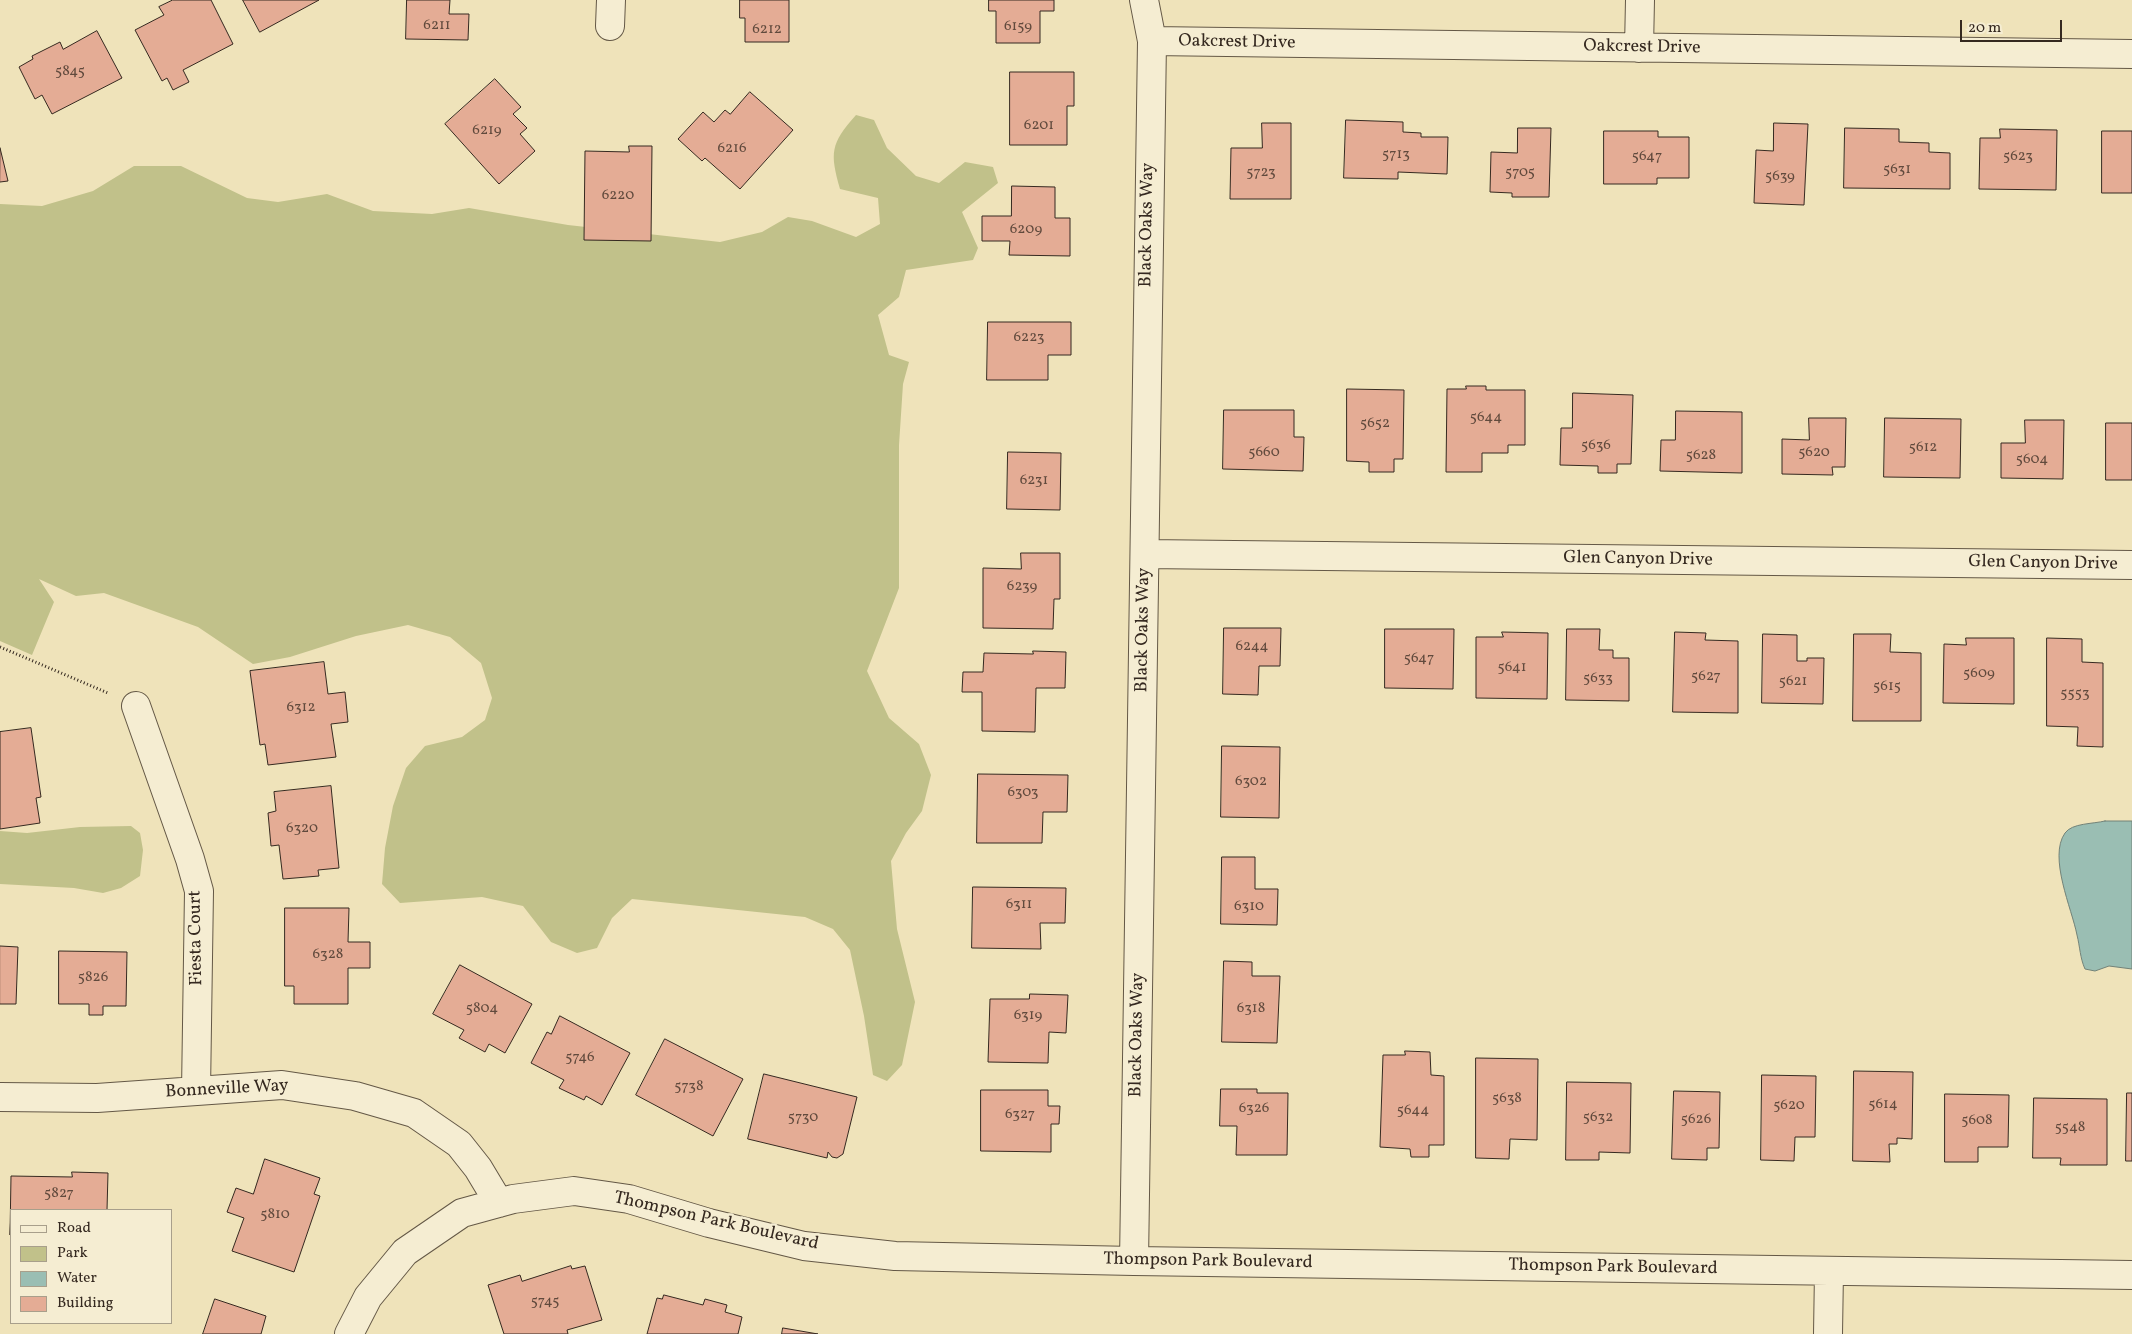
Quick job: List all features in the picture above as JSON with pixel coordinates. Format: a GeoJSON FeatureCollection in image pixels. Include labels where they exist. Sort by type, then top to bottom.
{"type":"FeatureCollection","features":[{"type":"Feature","properties":{"kind":"street","name":"Black Oaks Way"},"geometry":{"type":"LineString","coordinates":[[1134,1262],[1152,41],[1144,0]]}},
{"type":"Feature","properties":{"kind":"street"},"geometry":{"type":"LineString","coordinates":[[1639,48],[1640,0]]}},
{"type":"Feature","properties":{"kind":"street","name":"Oakcrest Drive"},"geometry":{"type":"LineString","coordinates":[[1152,41],[2132,54]]}},
{"type":"Feature","properties":{"kind":"street","name":"Glen Canyon Drive"},"geometry":{"type":"LineString","coordinates":[[1145,554],[2132,565]]}},
{"type":"Feature","properties":{"kind":"street","name":"Fiesta Court"},"geometry":{"type":"LineString","coordinates":[[136,706],[190,859],[199,891],[196,1091]]}},
{"type":"Feature","properties":{"kind":"street","name":"Bonneville Way"},"geometry":{"type":"LineString","coordinates":[[0,1097],[97,1098],[282,1085],[355,1096],[414,1113],[459,1144],[478,1168],[499,1203]]}},
{"type":"Feature","properties":{"kind":"street","name":"Thompson Park Boulevard"},"geometry":{"type":"LineString","coordinates":[[349,1334],[368,1297],[405,1252],[462,1213],[499,1203],[574,1191],[629,1199],[709,1223],[804,1246],[895,1256],[1134,1262],[2132,1275]]}},
{"type":"Feature","properties":{"kind":"street"},"geometry":{"type":"LineString","coordinates":[[1828,1334],[1830,1270]]}},
{"type":"Feature","properties":{"kind":"path"},"geometry":{"type":"LineString","coordinates":[[0,647],[136,706]]}},
{"type":"Feature","properties":{"kind":"green space"},"geometry":{"type":"Polygon","coordinates":[[[856,115],[874,120],[887,148],[916,176],[939,183],[965,162],[993,167],[998,183],[962,212],[978,248],[973,260],[906,270],[899,297],[878,315],[889,355],[909,362],[903,384],[899,445],[899,588],[867,671],[889,718],[919,744],[931,775],[922,811],[906,833],[891,861],[897,929],[915,1002],[902,1065],[887,1081],[873,1075],[864,1016],[850,950],[833,929],[805,917],[632,899],[612,918],[597,948],[577,953],[551,942],[523,906],[482,897],[400,903],[382,884],[385,848],[393,806],[406,768],[425,746],[462,737],[485,720],[492,698],[481,663],[450,637],[408,625],[356,636],[290,657],[253,664],[198,627],[104,593],[76,596],[39,579],[54,602],[32,655],[0,641],[0,204],[42,206],[93,191],[134,166],[181,166],[247,198],[278,202],[327,194],[373,211],[432,214],[469,208],[568,225],[720,242],[762,232],[788,217],[812,221],[856,237],[880,224],[878,198],[840,189],[837,177],[834,149],[841,134],[856,115]]]}},
{"type":"Feature","properties":{"kind":"green space"},"geometry":{"type":"Polygon","coordinates":[[[131,826],[140,833],[143,850],[140,876],[121,888],[103,893],[74,888],[0,884],[0,831],[27,833],[80,827],[131,826]]]}},
{"type":"Feature","properties":{"kind":"water"},"geometry":{"type":"Polygon","coordinates":[[[2105,821],[2132,821],[2132,969],[2109,966],[2095,971],[2085,969],[2060,869],[2060,843],[2065,833],[2073,827],[2105,821]]]}},
{"type":"Feature","properties":{"kind":"building"},"geometry":{"type":"Polygon","coordinates":[[[173,0],[211,0],[233,44],[183,70],[189,82],[173,90],[167,78],[162,81],[135,30],[164,15],[159,7],[173,0]]]}},
{"type":"Feature","properties":{"kind":"building"},"geometry":{"type":"Polygon","coordinates":[[[243,0],[319,0],[260,32],[243,0]]]}},
{"type":"Feature","properties":{"kind":"building"},"geometry":{"type":"Polygon","coordinates":[[[407,0],[450,0],[449,14],[469,14],[468,40],[406,39],[407,0]]]}},
{"type":"Feature","properties":{"kind":"building"},"geometry":{"type":"Polygon","coordinates":[[[740,0],[789,0],[789,42],[745,42],[745,18],[740,18],[740,0]]]}},
{"type":"Feature","properties":{"kind":"building"},"geometry":{"type":"Polygon","coordinates":[[[989,0],[1054,0],[1054,11],[1040,11],[1040,43],[996,43],[996,11],[989,11],[989,0]]]}},
{"type":"Feature","properties":{"kind":"building"},"geometry":{"type":"Polygon","coordinates":[[[97,31],[122,78],[52,114],[42,95],[35,99],[19,67],[33,59],[32,56],[60,42],[63,49],[97,31]]]}},
{"type":"Feature","properties":{"kind":"building"},"geometry":{"type":"Polygon","coordinates":[[[1010,72],[1074,72],[1074,106],[1067,106],[1067,145],[1010,145],[1010,72]]]}},
{"type":"Feature","properties":{"kind":"building"},"geometry":{"type":"Polygon","coordinates":[[[495,79],[521,107],[513,114],[527,128],[520,134],[535,151],[499,184],[445,124],[495,79]]]}},
{"type":"Feature","properties":{"kind":"building"},"geometry":{"type":"Polygon","coordinates":[[[750,92],[793,130],[740,189],[705,158],[702,161],[678,139],[703,112],[714,122],[725,110],[730,114],[750,92]]]}},
{"type":"Feature","properties":{"kind":"building"},"geometry":{"type":"Polygon","coordinates":[[[1346,120],[1403,122],[1403,132],[1421,133],[1421,137],[1448,137],[1447,174],[1398,172],[1398,179],[1344,178],[1346,120]]]}},
{"type":"Feature","properties":{"kind":"building"},"geometry":{"type":"Polygon","coordinates":[[[1262,123],[1291,123],[1291,199],[1230,199],[1231,148],[1262,148],[1262,123]]]}},
{"type":"Feature","properties":{"kind":"building"},"geometry":{"type":"Polygon","coordinates":[[[1774,123],[1808,124],[1804,205],[1754,203],[1756,150],[1773,151],[1774,123]]]}},
{"type":"Feature","properties":{"kind":"building"},"geometry":{"type":"Polygon","coordinates":[[[1518,128],[1551,128],[1549,197],[1512,197],[1512,193],[1490,192],[1491,152],[1517,153],[1518,128]]]}},
{"type":"Feature","properties":{"kind":"building"},"geometry":{"type":"Polygon","coordinates":[[[1845,128],[1899,129],[1899,142],[1929,143],[1929,152],[1950,153],[1950,189],[1844,188],[1845,128]]]}},
{"type":"Feature","properties":{"kind":"building"},"geometry":{"type":"Polygon","coordinates":[[[2000,129],[2057,130],[2056,190],[1979,189],[1980,138],[2000,138],[2000,129]]]}},
{"type":"Feature","properties":{"kind":"building"},"geometry":{"type":"Polygon","coordinates":[[[1604,131],[1658,131],[1658,137],[1689,137],[1689,178],[1657,178],[1657,184],[1604,184],[1604,131]]]}},
{"type":"Feature","properties":{"kind":"building"},"geometry":{"type":"Polygon","coordinates":[[[2102,131],[2132,131],[2132,193],[2102,193],[2102,131]]]}},
{"type":"Feature","properties":{"kind":"building"},"geometry":{"type":"Polygon","coordinates":[[[629,146],[652,146],[651,241],[584,240],[585,151],[629,152],[629,146]]]}},
{"type":"Feature","properties":{"kind":"building"},"geometry":{"type":"Polygon","coordinates":[[[0,148],[8,181],[0,182],[0,148]]]}},
{"type":"Feature","properties":{"kind":"building"},"geometry":{"type":"Polygon","coordinates":[[[1012,186],[1055,187],[1055,218],[1070,218],[1070,256],[1009,255],[1010,241],[982,241],[982,216],[1011,216],[1012,186]]]}},
{"type":"Feature","properties":{"kind":"building"},"geometry":{"type":"Polygon","coordinates":[[[988,322],[1071,322],[1071,355],[1048,355],[1048,380],[987,380],[988,322]]]}},
{"type":"Feature","properties":{"kind":"building"},"geometry":{"type":"Polygon","coordinates":[[[1466,386],[1486,386],[1486,390],[1525,390],[1525,445],[1508,445],[1508,453],[1482,453],[1482,472],[1446,472],[1447,389],[1466,389],[1466,386]]]}},
{"type":"Feature","properties":{"kind":"building"},"geometry":{"type":"Polygon","coordinates":[[[1347,389],[1404,390],[1403,459],[1394,459],[1394,472],[1369,472],[1369,462],[1347,461],[1347,389]]]}},
{"type":"Feature","properties":{"kind":"building"},"geometry":{"type":"Polygon","coordinates":[[[1573,393],[1633,395],[1631,464],[1617,464],[1617,473],[1598,473],[1598,466],[1560,465],[1561,428],[1572,428],[1573,393]]]}},
{"type":"Feature","properties":{"kind":"building"},"geometry":{"type":"Polygon","coordinates":[[[1224,410],[1294,410],[1294,437],[1304,437],[1303,471],[1223,469],[1224,410]]]}},
{"type":"Feature","properties":{"kind":"building"},"geometry":{"type":"Polygon","coordinates":[[[1676,411],[1742,412],[1742,473],[1660,471],[1661,440],[1675,440],[1676,411]]]}},
{"type":"Feature","properties":{"kind":"building"},"geometry":{"type":"Polygon","coordinates":[[[1809,418],[1846,418],[1845,467],[1832,467],[1833,475],[1782,474],[1782,439],[1809,440],[1809,418]]]}},
{"type":"Feature","properties":{"kind":"building"},"geometry":{"type":"Polygon","coordinates":[[[1885,418],[1961,419],[1960,478],[1884,477],[1885,418]]]}},
{"type":"Feature","properties":{"kind":"building"},"geometry":{"type":"Polygon","coordinates":[[[2025,420],[2064,420],[2063,479],[2001,478],[2001,443],[2025,443],[2025,420]]]}},
{"type":"Feature","properties":{"kind":"building"},"geometry":{"type":"Polygon","coordinates":[[[2106,423],[2132,423],[2132,480],[2106,480],[2106,423]]]}},
{"type":"Feature","properties":{"kind":"building"},"geometry":{"type":"Polygon","coordinates":[[[1008,452],[1061,453],[1060,510],[1007,509],[1008,452]]]}},
{"type":"Feature","properties":{"kind":"building"},"geometry":{"type":"Polygon","coordinates":[[[1021,553],[1060,553],[1060,599],[1054,599],[1053,629],[983,628],[983,568],[1021,569],[1021,553]]]}},
{"type":"Feature","properties":{"kind":"building"},"geometry":{"type":"Polygon","coordinates":[[[1224,628],[1281,628],[1280,666],[1259,666],[1258,695],[1223,694],[1224,628]]]}},
{"type":"Feature","properties":{"kind":"building"},"geometry":{"type":"Polygon","coordinates":[[[1385,629],[1454,629],[1453,689],[1385,688],[1385,629]]]}},
{"type":"Feature","properties":{"kind":"building"},"geometry":{"type":"Polygon","coordinates":[[[1567,629],[1600,629],[1599,650],[1613,650],[1613,658],[1629,658],[1629,701],[1566,700],[1567,629]]]}},
{"type":"Feature","properties":{"kind":"building"},"geometry":{"type":"Polygon","coordinates":[[[1502,632],[1548,633],[1547,699],[1476,698],[1476,637],[1503,637],[1502,632]]]}},
{"type":"Feature","properties":{"kind":"building"},"geometry":{"type":"Polygon","coordinates":[[[1675,632],[1706,633],[1705,640],[1738,641],[1738,713],[1673,712],[1675,632]]]}},
{"type":"Feature","properties":{"kind":"building"},"geometry":{"type":"Polygon","coordinates":[[[1763,634],[1797,635],[1797,661],[1807,661],[1807,658],[1824,658],[1823,704],[1762,703],[1763,634]]]}},
{"type":"Feature","properties":{"kind":"building"},"geometry":{"type":"Polygon","coordinates":[[[1854,634],[1891,634],[1890,652],[1921,653],[1921,721],[1853,721],[1854,634]]]}},
{"type":"Feature","properties":{"kind":"building"},"geometry":{"type":"Polygon","coordinates":[[[1966,638],[2014,638],[2014,704],[1943,703],[1944,644],[1966,645],[1966,638]]]}},
{"type":"Feature","properties":{"kind":"building"},"geometry":{"type":"Polygon","coordinates":[[[2047,638],[2082,639],[2082,662],[2103,663],[2103,747],[2077,746],[2078,727],[2047,726],[2047,638]]]}},
{"type":"Feature","properties":{"kind":"building"},"geometry":{"type":"Polygon","coordinates":[[[1033,651],[1066,652],[1065,688],[1036,688],[1035,732],[982,731],[982,692],[962,692],[963,672],[983,672],[984,653],[1033,654],[1033,651]]]}},
{"type":"Feature","properties":{"kind":"building"},"geometry":{"type":"Polygon","coordinates":[[[324,662],[328,694],[345,692],[348,722],[331,724],[336,757],[268,765],[265,744],[260,745],[250,671],[324,662]]]}},
{"type":"Feature","properties":{"kind":"building"},"geometry":{"type":"Polygon","coordinates":[[[31,728],[41,797],[36,798],[40,823],[0,829],[0,732],[31,728]]]}},
{"type":"Feature","properties":{"kind":"building"},"geometry":{"type":"Polygon","coordinates":[[[1222,746],[1280,747],[1279,818],[1221,817],[1222,746]]]}},
{"type":"Feature","properties":{"kind":"building"},"geometry":{"type":"Polygon","coordinates":[[[978,774],[1068,775],[1067,812],[1043,812],[1042,843],[977,843],[978,774]]]}},
{"type":"Feature","properties":{"kind":"building"},"geometry":{"type":"Polygon","coordinates":[[[331,786],[339,868],[318,870],[319,876],[283,879],[279,845],[271,846],[268,813],[276,811],[274,792],[331,786]]]}},
{"type":"Feature","properties":{"kind":"building"},"geometry":{"type":"Polygon","coordinates":[[[1222,857],[1255,857],[1255,889],[1278,889],[1277,925],[1221,924],[1222,857]]]}},
{"type":"Feature","properties":{"kind":"building"},"geometry":{"type":"Polygon","coordinates":[[[973,887],[1066,888],[1065,923],[1040,923],[1041,949],[972,948],[973,887]]]}},
{"type":"Feature","properties":{"kind":"building"},"geometry":{"type":"Polygon","coordinates":[[[285,908],[349,908],[348,942],[370,942],[370,968],[348,968],[348,1004],[294,1004],[294,986],[285,986],[285,908]]]}},
{"type":"Feature","properties":{"kind":"building"},"geometry":{"type":"Polygon","coordinates":[[[0,946],[18,947],[16,1004],[0,1004],[0,946]]]}},
{"type":"Feature","properties":{"kind":"building"},"geometry":{"type":"Polygon","coordinates":[[[59,951],[127,952],[126,1006],[103,1006],[103,1015],[89,1015],[89,1004],[59,1004],[59,951]]]}},
{"type":"Feature","properties":{"kind":"building"},"geometry":{"type":"Polygon","coordinates":[[[1224,961],[1252,962],[1252,976],[1280,976],[1277,1043],[1222,1042],[1224,961]]]}},
{"type":"Feature","properties":{"kind":"building"},"geometry":{"type":"Polygon","coordinates":[[[460,965],[532,1004],[505,1053],[489,1044],[485,1052],[459,1038],[464,1030],[433,1014],[460,965]]]}},
{"type":"Feature","properties":{"kind":"building"},"geometry":{"type":"Polygon","coordinates":[[[1030,994],[1068,995],[1066,1033],[1049,1032],[1048,1063],[988,1062],[990,999],[1029,999],[1030,994]]]}},
{"type":"Feature","properties":{"kind":"building"},"geometry":{"type":"Polygon","coordinates":[[[560,1016],[630,1053],[602,1105],[586,1096],[584,1100],[559,1088],[564,1080],[531,1063],[547,1032],[551,1034],[560,1016]]]}},
{"type":"Feature","properties":{"kind":"building"},"geometry":{"type":"Polygon","coordinates":[[[665,1039],[743,1079],[713,1136],[636,1095],[665,1039]]]}},
{"type":"Feature","properties":{"kind":"building"},"geometry":{"type":"Polygon","coordinates":[[[1405,1051],[1430,1052],[1431,1075],[1444,1076],[1444,1145],[1429,1145],[1429,1157],[1411,1157],[1410,1149],[1380,1147],[1383,1055],[1405,1055],[1405,1051]]]}},
{"type":"Feature","properties":{"kind":"building"},"geometry":{"type":"Polygon","coordinates":[[[1476,1058],[1538,1059],[1537,1140],[1510,1139],[1509,1159],[1476,1158],[1476,1058]]]}},
{"type":"Feature","properties":{"kind":"building"},"geometry":{"type":"Polygon","coordinates":[[[1854,1071],[1913,1072],[1912,1139],[1897,1138],[1897,1144],[1889,1144],[1890,1162],[1853,1161],[1854,1071]]]}},
{"type":"Feature","properties":{"kind":"building"},"geometry":{"type":"Polygon","coordinates":[[[764,1074],[857,1097],[843,1154],[837,1158],[832,1157],[828,1152],[827,1158],[748,1139],[764,1074]]]}},
{"type":"Feature","properties":{"kind":"building"},"geometry":{"type":"Polygon","coordinates":[[[1762,1075],[1816,1076],[1815,1137],[1795,1137],[1794,1161],[1761,1160],[1762,1075]]]}},
{"type":"Feature","properties":{"kind":"building"},"geometry":{"type":"Polygon","coordinates":[[[1567,1082],[1631,1083],[1630,1153],[1599,1152],[1599,1160],[1566,1160],[1567,1082]]]}},
{"type":"Feature","properties":{"kind":"building"},"geometry":{"type":"Polygon","coordinates":[[[1221,1089],[1257,1089],[1257,1093],[1288,1093],[1287,1155],[1236,1155],[1237,1126],[1220,1126],[1221,1089]]]}},
{"type":"Feature","properties":{"kind":"building"},"geometry":{"type":"Polygon","coordinates":[[[981,1090],[1048,1090],[1048,1106],[1060,1106],[1059,1124],[1051,1124],[1051,1152],[981,1151],[981,1090]]]}},
{"type":"Feature","properties":{"kind":"building"},"geometry":{"type":"Polygon","coordinates":[[[1674,1091],[1720,1092],[1719,1148],[1707,1148],[1707,1160],[1672,1159],[1674,1091]]]}},
{"type":"Feature","properties":{"kind":"building"},"geometry":{"type":"Polygon","coordinates":[[[2127,1093],[2132,1093],[2132,1161],[2126,1161],[2127,1093]]]}},
{"type":"Feature","properties":{"kind":"building"},"geometry":{"type":"Polygon","coordinates":[[[1945,1094],[2009,1095],[2008,1147],[1978,1147],[1978,1162],[1945,1162],[1945,1094]]]}},
{"type":"Feature","properties":{"kind":"building"},"geometry":{"type":"Polygon","coordinates":[[[2034,1098],[2107,1099],[2107,1165],[2060,1165],[2061,1158],[2033,1158],[2034,1098]]]}},
{"type":"Feature","properties":{"kind":"building"},"geometry":{"type":"Polygon","coordinates":[[[265,1159],[320,1178],[314,1194],[320,1196],[294,1272],[232,1251],[244,1218],[227,1212],[236,1188],[253,1194],[265,1159]]]}},
{"type":"Feature","properties":{"kind":"building"},"geometry":{"type":"Polygon","coordinates":[[[72,1172],[108,1173],[107,1209],[10,1209],[11,1176],[72,1177],[72,1172]]]}},
{"type":"Feature","properties":{"kind":"building"},"geometry":{"type":"Polygon","coordinates":[[[571,1266],[572,1269],[585,1266],[602,1320],[567,1330],[568,1334],[504,1334],[488,1285],[520,1275],[522,1281],[571,1266]]]}},
{"type":"Feature","properties":{"kind":"building"},"geometry":{"type":"Polygon","coordinates":[[[664,1295],[703,1305],[705,1299],[727,1305],[725,1312],[742,1317],[738,1334],[647,1334],[657,1298],[662,1299],[664,1295]]]}},
{"type":"Feature","properties":{"kind":"building"},"geometry":{"type":"Polygon","coordinates":[[[215,1299],[266,1316],[261,1334],[203,1334],[215,1299]]]}},
{"type":"Feature","properties":{"kind":"building"},"geometry":{"type":"Polygon","coordinates":[[[783,1328],[818,1334],[782,1334],[783,1328]]]}}]}
